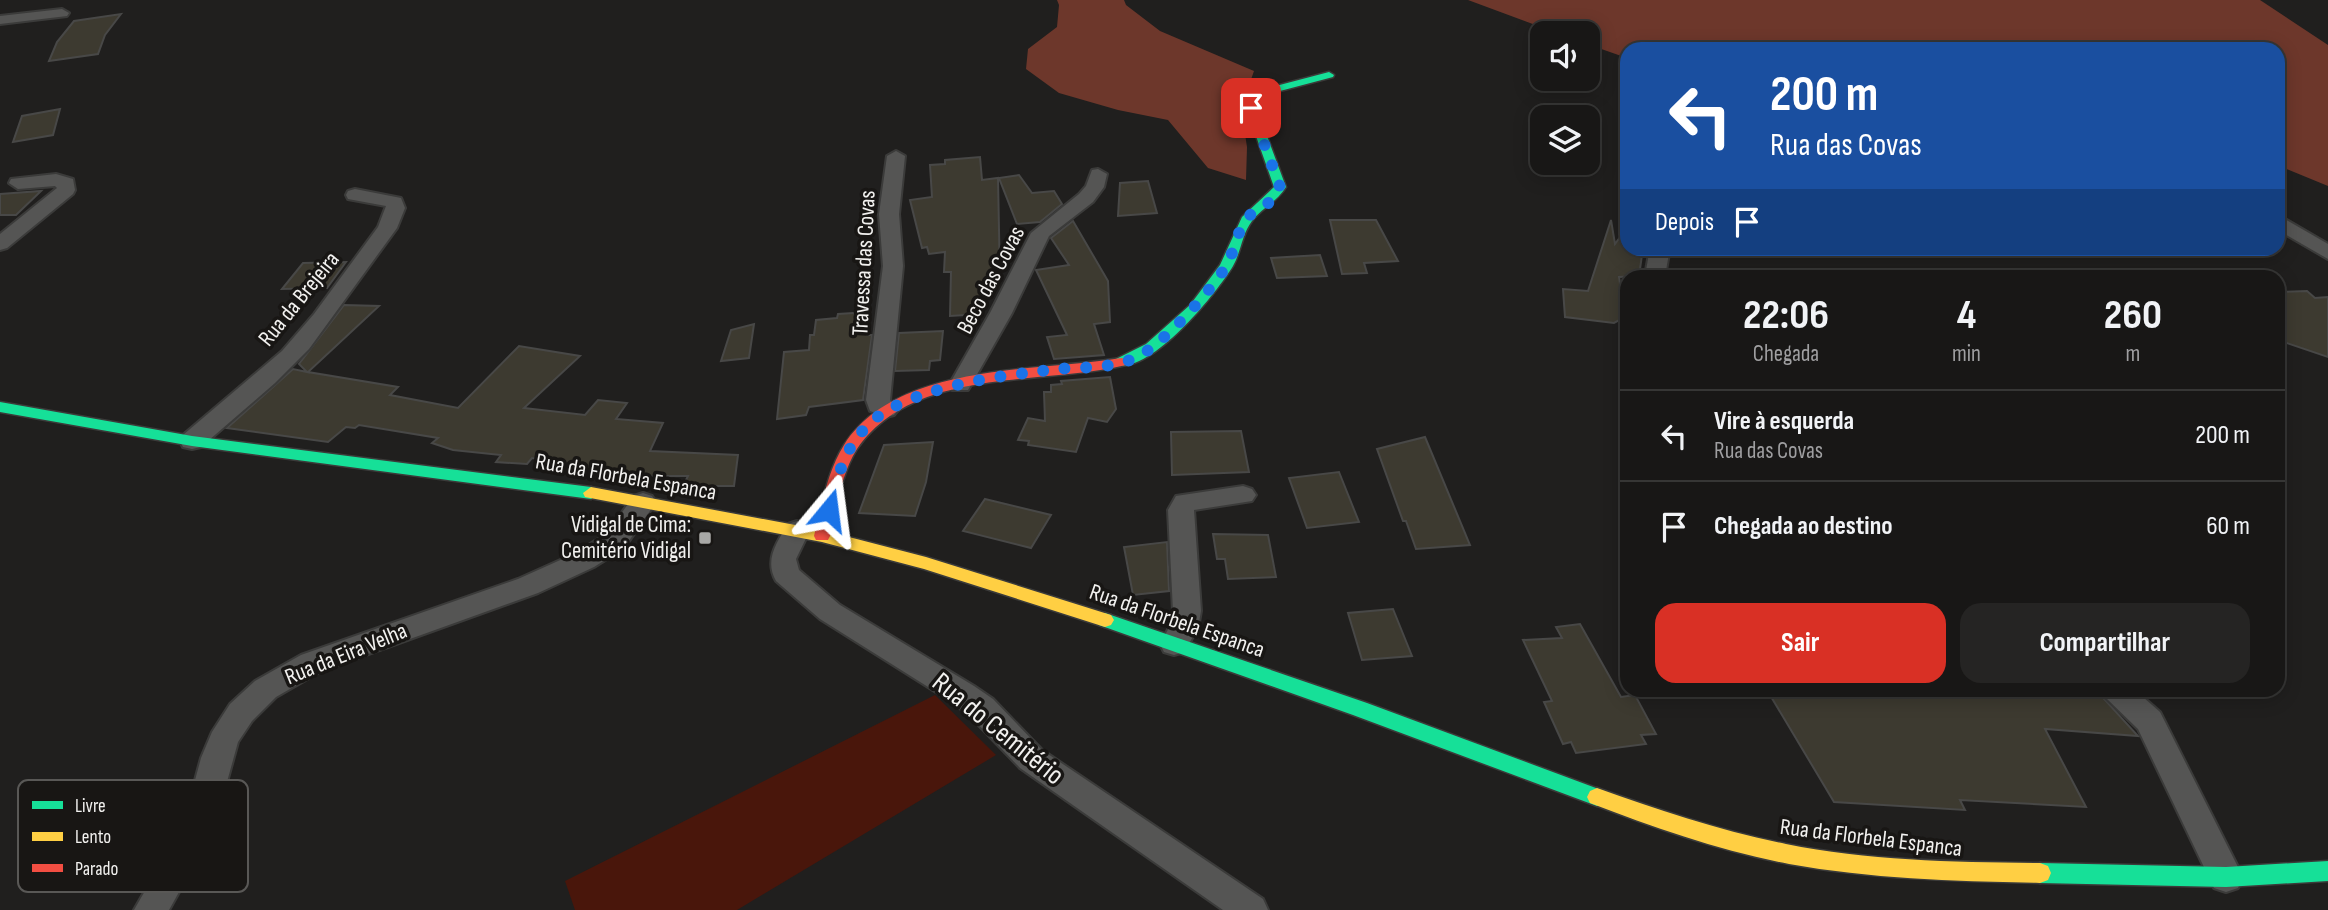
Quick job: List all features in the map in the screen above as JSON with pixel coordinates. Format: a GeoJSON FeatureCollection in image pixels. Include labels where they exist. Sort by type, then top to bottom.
{"type":"FeatureCollection","features":[{"type":"Feature","properties":{"kind":"street"},"geometry":{"type":"LineString","coordinates":[[0,20],[62,13]]}},
{"type":"Feature","properties":{"kind":"street"},"geometry":{"type":"LineString","coordinates":[[810,533],[844,460],[863,429],[886,410],[960,385],[1010,375],[1134,359],[1154,345],[1185,316],[1227,265],[1249,215],[1277,197],[1280,187],[1251,108],[1256,100],[1272,91],[1329,75]]}},
{"type":"Feature","properties":{"kind":"street","name":"Travessa das Covas"},"geometry":{"type":"LineString","coordinates":[[886,410],[878,406],[878,400],[893,266],[889,214],[897,156]]}},
{"type":"Feature","properties":{"kind":"street","name":"Beco das Covas"},"geometry":{"type":"LineString","coordinates":[[960,385],[1001,313],[1041,233],[1086,198],[1098,174]]}},
{"type":"Feature","properties":{"kind":"street"},"geometry":{"type":"LineString","coordinates":[[0,244],[66,190],[67,186],[66,183],[56,180],[18,183]]}},
{"type":"Feature","properties":{"kind":"street","name":"Rua da Brejeira"},"geometry":{"type":"LineString","coordinates":[[192,441],[244,400],[289,356],[335,300],[388,227],[396,211],[394,202],[355,195]]}},
{"type":"Feature","properties":{"kind":"street"},"geometry":{"type":"LineString","coordinates":[[2285,225],[2328,253]]}},
{"type":"Feature","properties":{"kind":"street","name":"Rua da Florbela Espanca"},"geometry":{"type":"LineString","coordinates":[[0,407],[192,441],[576,490],[810,533],[926,563],[1051,601],[1360,709],[1587,794],[1721,839],[1816,859],[1931,871],[2227,877],[2328,871]]}},
{"type":"Feature","properties":{"kind":"street"},"geometry":{"type":"LineString","coordinates":[[1174,644],[1184,628],[1187,611],[1181,510],[1185,502],[1243,495]]}},
{"type":"Feature","properties":{"kind":"street","name":"Rua da Eira Velha"},"geometry":{"type":"LineString","coordinates":[[212,780],[217,757],[231,723],[254,698],[293,671],[528,586],[585,560],[615,541],[643,502]]}},
{"type":"Feature","properties":{"kind":"street","name":"Rua do Cemitério"},"geometry":{"type":"LineString","coordinates":[[810,533],[783,559],[786,574],[820,604],[963,694],[982,708],[1031,759],[1251,910]]}},
{"type":"Feature","properties":{"kind":"street"},"geometry":{"type":"LineString","coordinates":[[2124,697],[2149,720],[2227,877]]}},
{"type":"Feature","properties":{"kind":"street","name":"Rua da Eira Velha"},"geometry":{"type":"LineString","coordinates":[[151,910],[162,892]]}},
{"type":"Feature","properties":{"kind":"shaded area"},"geometry":{"type":"Polygon","coordinates":[[[1057,0],[1124,0],[1126,5],[1160,31],[1254,71],[1241,108],[1247,147],[1246,180],[1208,168],[1168,120],[1118,110],[1059,93],[1026,69],[1028,49],[1057,27],[1057,0]]]}},
{"type":"Feature","properties":{"kind":"shaded area"},"geometry":{"type":"Polygon","coordinates":[[[1468,0],[2260,0],[2328,45],[2328,186],[2285,168],[2285,42],[1620,42],[1620,56],[1600,49],[1600,21],[1530,23],[1468,0]]]}},
{"type":"Feature","properties":{"kind":"shaded area"},"geometry":{"type":"Polygon","coordinates":[[[935,695],[996,755],[737,910],[575,910],[565,881],[935,695]]]}},
{"type":"Feature","properties":{"kind":"building"},"geometry":{"type":"Polygon","coordinates":[[[121,14],[105,35],[98,54],[49,61],[57,42],[74,21],[121,14]]]}},
{"type":"Feature","properties":{"kind":"building"},"geometry":{"type":"Polygon","coordinates":[[[60,109],[53,135],[13,142],[22,116],[60,109]]]}},
{"type":"Feature","properties":{"kind":"building"},"geometry":{"type":"Polygon","coordinates":[[[980,157],[982,180],[998,178],[1000,281],[988,281],[989,296],[982,297],[982,314],[950,316],[951,272],[944,272],[945,252],[929,254],[927,247],[922,248],[910,200],[932,197],[930,165],[945,164],[945,160],[980,157]]]}},
{"type":"Feature","properties":{"kind":"building"},"geometry":{"type":"Polygon","coordinates":[[[1019,175],[1032,193],[1054,191],[1062,204],[1040,222],[1017,224],[999,178],[1019,175]]]}},
{"type":"Feature","properties":{"kind":"building"},"geometry":{"type":"Polygon","coordinates":[[[1148,181],[1157,213],[1118,216],[1120,183],[1148,181]]]}},
{"type":"Feature","properties":{"kind":"building"},"geometry":{"type":"Polygon","coordinates":[[[41,191],[16,215],[0,215],[0,194],[41,191]]]}},
{"type":"Feature","properties":{"kind":"building"},"geometry":{"type":"Polygon","coordinates":[[[1330,220],[1376,220],[1398,261],[1364,263],[1367,273],[1342,274],[1330,220]]]}},
{"type":"Feature","properties":{"kind":"building"},"geometry":{"type":"Polygon","coordinates":[[[1611,220],[1615,244],[1620,237],[1620,256],[1642,256],[1640,270],[1620,270],[1620,320],[1614,323],[1565,317],[1563,289],[1588,291],[1611,220]]]}},
{"type":"Feature","properties":{"kind":"building"},"geometry":{"type":"Polygon","coordinates":[[[1073,221],[1108,281],[1110,322],[1094,324],[1104,355],[1054,359],[1047,337],[1067,335],[1036,270],[1069,265],[1051,238],[1073,221]]]}},
{"type":"Feature","properties":{"kind":"building"},"geometry":{"type":"Polygon","coordinates":[[[1320,255],[1327,276],[1277,278],[1271,258],[1320,255]]]}},
{"type":"Feature","properties":{"kind":"building"},"geometry":{"type":"Polygon","coordinates":[[[346,262],[327,288],[282,289],[303,263],[346,262]]]}},
{"type":"Feature","properties":{"kind":"building"},"geometry":{"type":"Polygon","coordinates":[[[2307,291],[2315,298],[2328,297],[2328,357],[2285,342],[2285,292],[2307,291]]]}},
{"type":"Feature","properties":{"kind":"building"},"geometry":{"type":"Polygon","coordinates":[[[344,305],[379,306],[308,372],[398,387],[390,395],[458,408],[519,346],[580,356],[524,408],[585,415],[598,400],[627,403],[616,419],[663,423],[650,451],[738,455],[734,486],[683,486],[688,476],[604,476],[607,470],[532,458],[527,464],[496,462],[501,455],[453,450],[432,443],[438,438],[359,425],[355,428],[346,427],[328,442],[227,428],[293,369],[307,372],[299,364],[344,305]]]}},
{"type":"Feature","properties":{"kind":"building"},"geometry":{"type":"Polygon","coordinates":[[[869,312],[867,335],[872,335],[863,400],[809,407],[806,415],[777,419],[784,352],[809,350],[810,335],[814,335],[816,320],[837,318],[838,314],[869,312]]]}},
{"type":"Feature","properties":{"kind":"building"},"geometry":{"type":"Polygon","coordinates":[[[754,324],[749,358],[721,361],[731,330],[754,324]]]}},
{"type":"Feature","properties":{"kind":"building"},"geometry":{"type":"Polygon","coordinates":[[[943,331],[940,360],[930,361],[929,370],[895,371],[899,333],[943,331]]]}},
{"type":"Feature","properties":{"kind":"building"},"geometry":{"type":"Polygon","coordinates":[[[1110,377],[1116,409],[1107,422],[1088,418],[1076,452],[1028,445],[1029,441],[1018,440],[1028,418],[1045,421],[1044,392],[1051,392],[1051,385],[1062,384],[1061,381],[1110,377]]]}},
{"type":"Feature","properties":{"kind":"building"},"geometry":{"type":"Polygon","coordinates":[[[1241,431],[1249,472],[1172,475],[1171,432],[1241,431]]]}},
{"type":"Feature","properties":{"kind":"building"},"geometry":{"type":"Polygon","coordinates":[[[1425,437],[1470,545],[1416,549],[1406,521],[1403,521],[1377,449],[1425,437]]]}},
{"type":"Feature","properties":{"kind":"building"},"geometry":{"type":"Polygon","coordinates":[[[933,442],[926,482],[915,516],[859,513],[884,445],[933,442]]]}},
{"type":"Feature","properties":{"kind":"building"},"geometry":{"type":"Polygon","coordinates":[[[1339,472],[1359,522],[1307,528],[1289,478],[1339,472]]]}},
{"type":"Feature","properties":{"kind":"building"},"geometry":{"type":"Polygon","coordinates":[[[985,499],[1051,515],[1031,548],[963,531],[985,499]]]}},
{"type":"Feature","properties":{"kind":"building"},"geometry":{"type":"Polygon","coordinates":[[[1213,534],[1268,535],[1276,577],[1228,579],[1225,559],[1217,559],[1213,534]]]}},
{"type":"Feature","properties":{"kind":"building"},"geometry":{"type":"Polygon","coordinates":[[[1167,542],[1169,591],[1133,595],[1124,547],[1167,542]]]}},
{"type":"Feature","properties":{"kind":"building"},"geometry":{"type":"Polygon","coordinates":[[[1393,609],[1412,656],[1362,660],[1348,613],[1393,609]]]}},
{"type":"Feature","properties":{"kind":"building"},"geometry":{"type":"Polygon","coordinates":[[[1580,624],[1620,697],[1636,697],[1656,734],[1641,735],[1646,744],[1576,753],[1571,742],[1563,744],[1544,702],[1552,701],[1523,640],[1562,638],[1556,627],[1580,624]]]}},
{"type":"Feature","properties":{"kind":"building"},"geometry":{"type":"Polygon","coordinates":[[[1771,697],[2102,697],[2138,736],[2045,729],[2086,807],[1960,800],[1965,810],[1834,802],[1771,697]]]}},
{"type":"Feature","properties":{"kind":"traffic: fast"},"geometry":{"type":"LineString","coordinates":[[1121,362],[1151,347],[1195,308],[1227,265],[1246,220],[1277,193],[1280,187],[1251,108],[1276,89],[1329,75]]}},
{"type":"Feature","properties":{"kind":"traffic: fast"},"geometry":{"type":"LineString","coordinates":[[0,407],[192,441],[591,493]]}},
{"type":"Feature","properties":{"kind":"traffic: fast"},"geometry":{"type":"LineString","coordinates":[[1105,620],[1360,709],[1597,797]]}},
{"type":"Feature","properties":{"kind":"traffic: fast"},"geometry":{"type":"LineString","coordinates":[[2040,873],[2226,877],[2328,871]]}},
{"type":"Feature","properties":{"kind":"traffic: slow"},"geometry":{"type":"LineString","coordinates":[[591,493],[822,536],[926,563],[1105,620]]}},
{"type":"Feature","properties":{"kind":"traffic: slow"},"geometry":{"type":"LineString","coordinates":[[1597,797],[1705,834],[1789,854],[1900,868],[2040,873]]}},
{"type":"Feature","properties":{"kind":"traffic: jam"},"geometry":{"type":"LineString","coordinates":[[822,536],[837,477],[852,445],[876,419],[905,401],[939,388],[976,380],[1121,362]]}},
{"type":"Feature","properties":{"kind":"place","name":"Vidigal de Cima: Cemitério Vidigal"},"geometry":{"type":"Point","coordinates":[705,538]}},
{"type":"Feature","properties":{"kind":"route"},"geometry":{"type":"LineString","coordinates":[[829,510],[844,460],[852,444],[878,415],[896,405],[960,385],[1010,375],[1134,359],[1154,345],[1185,316],[1227,265],[1249,215],[1277,197],[1280,187],[1251,108]]}}]}
